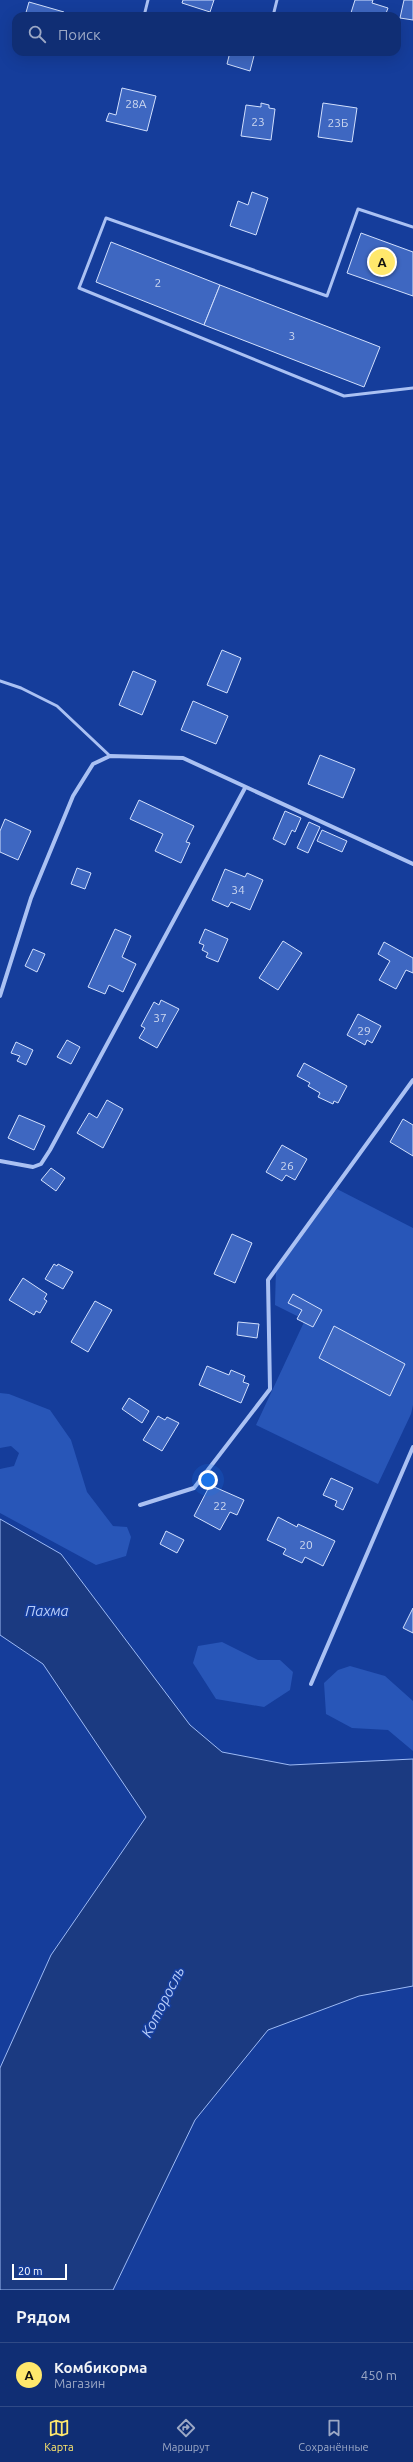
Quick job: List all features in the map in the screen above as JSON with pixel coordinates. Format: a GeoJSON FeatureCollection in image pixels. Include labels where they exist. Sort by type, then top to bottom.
{"type":"FeatureCollection","features":[{"type":"Feature","properties":{"kind":"street"},"geometry":{"type":"LineString","coordinates":[[0,996],[31,898],[73,796],[93,764],[110,756],[183,758],[245,788],[413,864]]}},
{"type":"Feature","properties":{"kind":"street"},"geometry":{"type":"LineString","coordinates":[[0,1161],[33,1167],[41,1164],[50,1150],[245,788]]}},
{"type":"Feature","properties":{"kind":"street"},"geometry":{"type":"LineString","coordinates":[[140,1505],[194,1488],[270,1389],[268,1280],[413,1080]]}},
{"type":"Feature","properties":{"kind":"street"},"geometry":{"type":"LineString","coordinates":[[311,1684],[413,1447]]}},
{"type":"Feature","properties":{"kind":"lane"},"geometry":{"type":"LineString","coordinates":[[145,12],[148,0]]}},
{"type":"Feature","properties":{"kind":"lane"},"geometry":{"type":"LineString","coordinates":[[274,12],[277,0]]}},
{"type":"Feature","properties":{"kind":"lane"},"geometry":{"type":"LineString","coordinates":[[413,227],[358,209],[327,296],[106,218],[79,288],[344,396],[413,388]]}},
{"type":"Feature","properties":{"kind":"lane"},"geometry":{"type":"LineString","coordinates":[[0,681],[21,688],[57,706],[110,756]]}},
{"type":"Feature","properties":{"kind":"shaded area"},"geometry":{"type":"Polygon","coordinates":[[[337,1189],[413,1228],[413,1405],[411,1414],[378,1484],[256,1425],[305,1320],[275,1305],[276,1268],[337,1189]]]}},
{"type":"Feature","properties":{"kind":"shaded area"},"geometry":{"type":"Polygon","coordinates":[[[0,1393],[9,1394],[50,1410],[71,1440],[87,1492],[113,1526],[127,1527],[131,1537],[126,1556],[96,1565],[0,1513],[0,1469],[14,1466],[19,1453],[11,1446],[0,1448],[0,1393]]]}},
{"type":"Feature","properties":{"kind":"shaded area"},"geometry":{"type":"Polygon","coordinates":[[[222,1642],[258,1660],[280,1660],[293,1672],[290,1690],[264,1707],[216,1699],[193,1663],[198,1646],[222,1642]]]}},
{"type":"Feature","properties":{"kind":"shaded area"},"geometry":{"type":"Polygon","coordinates":[[[350,1666],[385,1676],[413,1701],[413,1751],[388,1730],[352,1728],[326,1714],[324,1683],[338,1670],[350,1666]]]}},
{"type":"Feature","properties":{"kind":"water"},"geometry":{"type":"Polygon","coordinates":[[[0,1519],[61,1554],[190,1725],[222,1752],[290,1765],[413,1759],[413,1986],[359,1996],[268,2030],[195,2120],[113,2290],[0,2290],[0,2068],[51,1955],[146,1817],[43,1664],[0,1635],[0,1519]]]}},
{"type":"Feature","properties":{"kind":"building"},"geometry":{"type":"Polygon","coordinates":[[[183,0],[214,0],[210,12],[182,3],[183,0]]]}},
{"type":"Feature","properties":{"kind":"building"},"geometry":{"type":"Polygon","coordinates":[[[355,0],[373,0],[372,3],[388,8],[386,12],[351,12],[355,0]]]}},
{"type":"Feature","properties":{"kind":"building"},"geometry":{"type":"Polygon","coordinates":[[[404,0],[413,0],[413,20],[401,18],[404,0]]]}},
{"type":"Feature","properties":{"kind":"building"},"geometry":{"type":"Polygon","coordinates":[[[29,2],[64,12],[26,12],[29,2]]]}},
{"type":"Feature","properties":{"kind":"building"},"geometry":{"type":"Polygon","coordinates":[[[229,56],[254,56],[250,71],[227,64],[229,56]]]}},
{"type":"Feature","properties":{"kind":"building"},"geometry":{"type":"Polygon","coordinates":[[[122,88],[156,96],[147,131],[106,121],[109,113],[116,115],[122,88]]]}},
{"type":"Feature","properties":{"kind":"building"},"geometry":{"type":"Polygon","coordinates":[[[261,103],[269,105],[269,108],[275,109],[271,140],[241,136],[246,105],[261,107],[261,103]]]}},
{"type":"Feature","properties":{"kind":"building"},"geometry":{"type":"Polygon","coordinates":[[[323,103],[357,108],[352,142],[318,137],[323,103]]]}},
{"type":"Feature","properties":{"kind":"building"},"geometry":{"type":"Polygon","coordinates":[[[252,192],[268,198],[256,235],[230,226],[238,201],[248,205],[252,192]]]}},
{"type":"Feature","properties":{"kind":"building"},"geometry":{"type":"Polygon","coordinates":[[[361,233],[413,252],[413,296],[347,273],[361,233]]]}},
{"type":"Feature","properties":{"kind":"building"},"geometry":{"type":"Polygon","coordinates":[[[111,242],[220,285],[204,325],[96,282],[111,242]]]}},
{"type":"Feature","properties":{"kind":"building"},"geometry":{"type":"Polygon","coordinates":[[[220,285],[380,347],[364,387],[204,325],[220,285]]]}},
{"type":"Feature","properties":{"kind":"building"},"geometry":{"type":"Polygon","coordinates":[[[222,650],[241,658],[227,693],[207,685],[222,650]]]}},
{"type":"Feature","properties":{"kind":"building"},"geometry":{"type":"Polygon","coordinates":[[[133,671],[156,681],[142,715],[119,705],[133,671]]]}},
{"type":"Feature","properties":{"kind":"building"},"geometry":{"type":"Polygon","coordinates":[[[193,701],[228,716],[216,744],[181,730],[193,701]]]}},
{"type":"Feature","properties":{"kind":"building"},"geometry":{"type":"Polygon","coordinates":[[[320,755],[355,769],[343,798],[308,784],[320,755]]]}},
{"type":"Feature","properties":{"kind":"building"},"geometry":{"type":"Polygon","coordinates":[[[139,800],[194,826],[186,842],[190,843],[181,863],[155,851],[163,834],[130,819],[139,800]]]}},
{"type":"Feature","properties":{"kind":"building"},"geometry":{"type":"Polygon","coordinates":[[[285,811],[301,818],[295,832],[292,830],[285,845],[273,839],[285,811]]]}},
{"type":"Feature","properties":{"kind":"building"},"geometry":{"type":"Polygon","coordinates":[[[5,819],[31,831],[18,860],[0,852],[0,831],[5,819]]]}},
{"type":"Feature","properties":{"kind":"building"},"geometry":{"type":"Polygon","coordinates":[[[309,822],[320,827],[308,853],[297,848],[309,822]]]}},
{"type":"Feature","properties":{"kind":"building"},"geometry":{"type":"Polygon","coordinates":[[[322,830],[347,841],[342,852],[317,841],[322,830]]]}},
{"type":"Feature","properties":{"kind":"building"},"geometry":{"type":"Polygon","coordinates":[[[77,868],[91,873],[85,889],[71,884],[77,868]]]}},
{"type":"Feature","properties":{"kind":"building"},"geometry":{"type":"Polygon","coordinates":[[[225,869],[245,877],[247,873],[263,880],[250,910],[231,902],[228,907],[212,900],[225,869]]]}},
{"type":"Feature","properties":{"kind":"building"},"geometry":{"type":"Polygon","coordinates":[[[115,929],[131,936],[122,957],[136,964],[123,992],[109,985],[105,994],[88,987],[115,929]]]}},
{"type":"Feature","properties":{"kind":"building"},"geometry":{"type":"Polygon","coordinates":[[[205,929],[228,939],[218,962],[206,957],[208,953],[202,950],[204,945],[199,943],[205,929]]]}},
{"type":"Feature","properties":{"kind":"building"},"geometry":{"type":"Polygon","coordinates":[[[283,941],[302,953],[278,990],[259,978],[283,941]]]}},
{"type":"Feature","properties":{"kind":"building"},"geometry":{"type":"Polygon","coordinates":[[[384,942],[413,958],[413,973],[406,970],[396,989],[379,980],[390,961],[378,954],[384,942]]]}},
{"type":"Feature","properties":{"kind":"building"},"geometry":{"type":"Polygon","coordinates":[[[33,949],[45,954],[37,972],[25,966],[33,949]]]}},
{"type":"Feature","properties":{"kind":"building"},"geometry":{"type":"Polygon","coordinates":[[[161,1000],[179,1009],[157,1048],[139,1038],[145,1028],[141,1026],[154,1002],[159,1005],[161,1000]]]}},
{"type":"Feature","properties":{"kind":"building"},"geometry":{"type":"Polygon","coordinates":[[[358,1014],[381,1026],[372,1043],[367,1040],[365,1045],[347,1035],[358,1014]]]}},
{"type":"Feature","properties":{"kind":"building"},"geometry":{"type":"Polygon","coordinates":[[[67,1040],[80,1047],[71,1064],[57,1057],[67,1040]]]}},
{"type":"Feature","properties":{"kind":"building"},"geometry":{"type":"Polygon","coordinates":[[[16,1042],[33,1050],[26,1065],[17,1061],[20,1056],[11,1053],[16,1042]]]}},
{"type":"Feature","properties":{"kind":"building"},"geometry":{"type":"Polygon","coordinates":[[[304,1063],[347,1086],[338,1103],[334,1101],[333,1104],[318,1097],[320,1093],[308,1086],[310,1083],[297,1076],[304,1063]]]}},
{"type":"Feature","properties":{"kind":"building"},"geometry":{"type":"Polygon","coordinates":[[[107,1100],[123,1109],[103,1148],[77,1133],[89,1113],[97,1118],[107,1100]]]}},
{"type":"Feature","properties":{"kind":"building"},"geometry":{"type":"Polygon","coordinates":[[[19,1115],[45,1126],[34,1150],[8,1138],[19,1115]]]}},
{"type":"Feature","properties":{"kind":"building"},"geometry":{"type":"Polygon","coordinates":[[[403,1119],[413,1125],[413,1156],[390,1142],[403,1119]]]}},
{"type":"Feature","properties":{"kind":"building"},"geometry":{"type":"Polygon","coordinates":[[[282,1145],[307,1159],[295,1180],[286,1175],[282,1181],[266,1172],[282,1145]]]}},
{"type":"Feature","properties":{"kind":"building"},"geometry":{"type":"Polygon","coordinates":[[[51,1168],[65,1178],[56,1191],[41,1180],[51,1168]]]}},
{"type":"Feature","properties":{"kind":"building"},"geometry":{"type":"Polygon","coordinates":[[[232,1234],[252,1243],[235,1283],[214,1274],[232,1234]]]}},
{"type":"Feature","properties":{"kind":"building"},"geometry":{"type":"Polygon","coordinates":[[[54,1264],[57,1266],[58,1264],[73,1272],[63,1289],[45,1279],[54,1264]]]}},
{"type":"Feature","properties":{"kind":"building"},"geometry":{"type":"Polygon","coordinates":[[[23,1278],[47,1294],[44,1299],[47,1301],[40,1313],[36,1311],[34,1315],[9,1300],[23,1278]]]}},
{"type":"Feature","properties":{"kind":"building"},"geometry":{"type":"Polygon","coordinates":[[[293,1294],[322,1310],[313,1327],[297,1319],[302,1310],[288,1303],[293,1294]]]}},
{"type":"Feature","properties":{"kind":"building"},"geometry":{"type":"Polygon","coordinates":[[[95,1301],[112,1310],[88,1352],[71,1342],[95,1301]]]}},
{"type":"Feature","properties":{"kind":"building"},"geometry":{"type":"Polygon","coordinates":[[[238,1322],[259,1324],[257,1338],[237,1335],[238,1322]]]}},
{"type":"Feature","properties":{"kind":"building"},"geometry":{"type":"Polygon","coordinates":[[[334,1326],[405,1364],[390,1396],[319,1358],[334,1326]]]}},
{"type":"Feature","properties":{"kind":"building"},"geometry":{"type":"Polygon","coordinates":[[[207,1366],[229,1375],[231,1370],[245,1376],[243,1382],[249,1384],[241,1403],[199,1385],[207,1366]]]}},
{"type":"Feature","properties":{"kind":"building"},"geometry":{"type":"Polygon","coordinates":[[[129,1398],[149,1411],[142,1423],[122,1409],[129,1398]]]}},
{"type":"Feature","properties":{"kind":"building"},"geometry":{"type":"Polygon","coordinates":[[[158,1416],[165,1420],[167,1417],[179,1423],[162,1451],[143,1440],[158,1416]]]}},
{"type":"Feature","properties":{"kind":"building"},"geometry":{"type":"Polygon","coordinates":[[[331,1478],[353,1488],[343,1510],[335,1506],[337,1501],[323,1495],[331,1478]]]}},
{"type":"Feature","properties":{"kind":"building"},"geometry":{"type":"Polygon","coordinates":[[[210,1485],[244,1500],[237,1515],[230,1512],[220,1530],[194,1516],[210,1485]]]}},
{"type":"Feature","properties":{"kind":"building"},"geometry":{"type":"Polygon","coordinates":[[[278,1517],[297,1527],[298,1524],[335,1541],[323,1566],[305,1557],[302,1563],[283,1554],[286,1549],[267,1540],[278,1517]]]}},
{"type":"Feature","properties":{"kind":"building"},"geometry":{"type":"Polygon","coordinates":[[[166,1531],[184,1540],[177,1553],[160,1544],[166,1531]]]}},
{"type":"Feature","properties":{"kind":"building"},"geometry":{"type":"Polygon","coordinates":[[[413,1608],[413,1633],[403,1628],[413,1608]]]}},
{"type":"Feature","properties":{"kind":"place","name":"Комбикорма"},"geometry":{"type":"Point","coordinates":[382,262]}},
{"type":"Feature","properties":{"kind":"water label","name":"Пахма"},"geometry":{"type":"Point","coordinates":[47,1611]}},
{"type":"Feature","properties":{"kind":"water label","name":"Которосль"},"geometry":{"type":"Point","coordinates":[163,2002]}}]}
